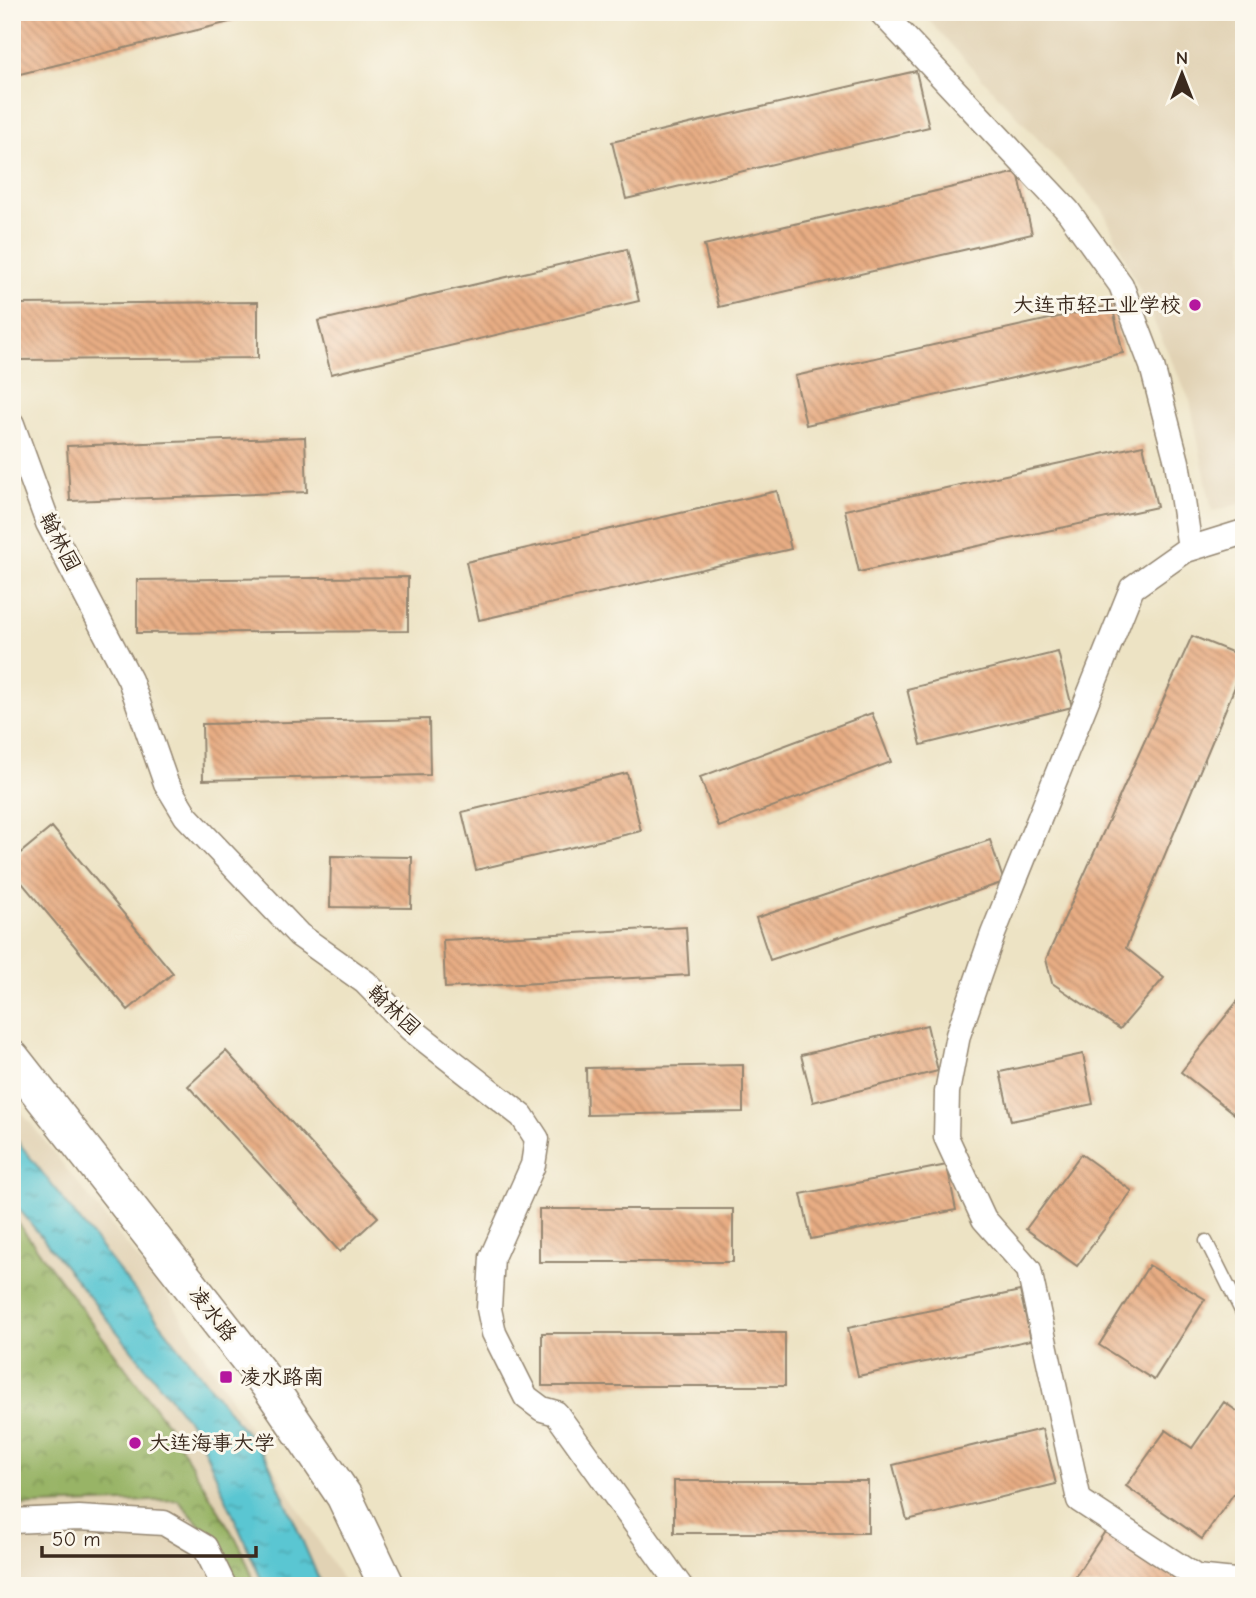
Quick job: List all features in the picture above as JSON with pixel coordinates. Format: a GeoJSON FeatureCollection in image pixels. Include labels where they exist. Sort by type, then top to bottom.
{"type":"FeatureCollection","features":[{"type":"Feature","properties":{"kind":"main road","name":"凌水路"},"geometry":{"type":"LineString","coordinates":[[12,1058],[271,1387],[344,1496],[387,1586]]}},
{"type":"Feature","properties":{"kind":"street"},"geometry":{"type":"LineString","coordinates":[[881,12],[1068,211],[1121,285],[1152,366],[1177,462],[1191,548]]}},
{"type":"Feature","properties":{"kind":"street","name":"翰林园"},"geometry":{"type":"LineString","coordinates":[[12,424],[48,523],[130,680],[166,783],[186,816],[299,935],[365,982],[411,1029],[522,1116],[537,1139],[533,1165],[492,1256],[489,1309],[494,1333],[526,1397],[542,1409],[556,1413],[680,1586]]}},
{"type":"Feature","properties":{"kind":"street"},"geometry":{"type":"LineString","coordinates":[[1244,532],[1191,548],[1132,588],[993,934],[958,1035],[947,1092],[946,1137],[984,1219],[1029,1270],[1079,1500],[1196,1577],[1244,1582]]}},
{"type":"Feature","properties":{"kind":"street"},"geometry":{"type":"LineString","coordinates":[[12,1521],[79,1518],[164,1523],[205,1547],[223,1586]]}},
{"type":"Feature","properties":{"kind":"lane"},"geometry":{"type":"LineString","coordinates":[[1206,1241],[1244,1317]]}},
{"type":"Feature","properties":{"kind":"shaded area","name":"大连市轻工业学校"},"geometry":{"type":"Polygon","coordinates":[[[921,12],[1244,12],[1244,503],[1212,511],[1190,401],[1103,210],[921,12]]]}},
{"type":"Feature","properties":{"kind":"shaded area","name":"大连海事大学"},"geometry":{"type":"Polygon","coordinates":[[[12,1100],[172,1302],[346,1586],[12,1586],[12,1100]]]}},
{"type":"Feature","properties":{"kind":"green space"},"geometry":{"type":"Polygon","coordinates":[[[12,1215],[167,1424],[241,1548],[256,1586],[233,1586],[230,1569],[199,1524],[178,1500],[12,1506],[12,1215]]]}},
{"type":"Feature","properties":{"kind":"water"},"geometry":{"type":"Polygon","coordinates":[[[12,1134],[268,1461],[322,1586],[264,1586],[197,1432],[12,1200],[12,1134]]]}},
{"type":"Feature","properties":{"kind":"building"},"geometry":{"type":"Polygon","coordinates":[[[24,12],[266,13],[12,76],[12,15],[24,12]]]}},
{"type":"Feature","properties":{"kind":"building"},"geometry":{"type":"Polygon","coordinates":[[[916,71],[929,127],[626,199],[612,142],[916,71]]]}},
{"type":"Feature","properties":{"kind":"building"},"geometry":{"type":"Polygon","coordinates":[[[1018,172],[1032,234],[719,307],[704,245],[1018,172]]]}},
{"type":"Feature","properties":{"kind":"building"},"geometry":{"type":"Polygon","coordinates":[[[627,249],[639,301],[331,374],[318,321],[627,249]]]}},
{"type":"Feature","properties":{"kind":"building"},"geometry":{"type":"Polygon","coordinates":[[[258,302],[258,358],[17,360],[17,304],[258,302]]]}},
{"type":"Feature","properties":{"kind":"building"},"geometry":{"type":"Polygon","coordinates":[[[1112,305],[1123,353],[806,425],[795,376],[1112,305]]]}},
{"type":"Feature","properties":{"kind":"building"},"geometry":{"type":"Polygon","coordinates":[[[305,437],[307,492],[70,501],[67,446],[305,437]]]}},
{"type":"Feature","properties":{"kind":"building"},"geometry":{"type":"Polygon","coordinates":[[[1143,445],[1157,507],[859,572],[845,510],[1143,445]]]}},
{"type":"Feature","properties":{"kind":"building"},"geometry":{"type":"Polygon","coordinates":[[[777,491],[791,549],[479,620],[466,562],[777,491]]]}},
{"type":"Feature","properties":{"kind":"building"},"geometry":{"type":"Polygon","coordinates":[[[408,577],[408,631],[137,633],[137,580],[408,577]]]}},
{"type":"Feature","properties":{"kind":"building"},"geometry":{"type":"Polygon","coordinates":[[[1192,636],[1244,657],[1244,665],[1126,948],[1164,978],[1120,1029],[1052,983],[1046,959],[1192,636]]]}},
{"type":"Feature","properties":{"kind":"building"},"geometry":{"type":"Polygon","coordinates":[[[1058,652],[1072,707],[921,745],[907,689],[1058,652]]]}},
{"type":"Feature","properties":{"kind":"building"},"geometry":{"type":"Polygon","coordinates":[[[872,713],[891,762],[719,827],[700,777],[872,713]]]}},
{"type":"Feature","properties":{"kind":"building"},"geometry":{"type":"Polygon","coordinates":[[[429,719],[430,775],[203,780],[202,724],[429,719]]]}},
{"type":"Feature","properties":{"kind":"building"},"geometry":{"type":"Polygon","coordinates":[[[627,773],[641,831],[476,870],[462,812],[627,773]]]}},
{"type":"Feature","properties":{"kind":"building"},"geometry":{"type":"Polygon","coordinates":[[[52,827],[173,973],[128,1010],[12,871],[12,860],[52,827]]]}},
{"type":"Feature","properties":{"kind":"building"},"geometry":{"type":"Polygon","coordinates":[[[990,840],[1004,882],[770,960],[756,918],[990,840]]]}},
{"type":"Feature","properties":{"kind":"building"},"geometry":{"type":"Polygon","coordinates":[[[331,856],[412,857],[411,908],[330,907],[331,856]]]}},
{"type":"Feature","properties":{"kind":"building"},"geometry":{"type":"Polygon","coordinates":[[[686,927],[689,975],[445,988],[443,940],[686,927]]]}},
{"type":"Feature","properties":{"kind":"building"},"geometry":{"type":"Polygon","coordinates":[[[1244,993],[1244,1117],[1242,1120],[1181,1072],[1244,993]]]}},
{"type":"Feature","properties":{"kind":"building"},"geometry":{"type":"Polygon","coordinates":[[[927,1025],[938,1071],[813,1102],[801,1055],[927,1025]]]}},
{"type":"Feature","properties":{"kind":"building"},"geometry":{"type":"Polygon","coordinates":[[[226,1051],[378,1217],[340,1252],[188,1086],[226,1051]]]}},
{"type":"Feature","properties":{"kind":"building"},"geometry":{"type":"Polygon","coordinates":[[[1083,1054],[1093,1104],[1011,1121],[1000,1072],[1083,1054]]]}},
{"type":"Feature","properties":{"kind":"building"},"geometry":{"type":"Polygon","coordinates":[[[743,1065],[743,1112],[587,1115],[586,1068],[743,1065]]]}},
{"type":"Feature","properties":{"kind":"building"},"geometry":{"type":"Polygon","coordinates":[[[1081,1154],[1132,1191],[1077,1266],[1026,1229],[1081,1154]]]}},
{"type":"Feature","properties":{"kind":"building"},"geometry":{"type":"Polygon","coordinates":[[[947,1165],[956,1210],[811,1239],[801,1194],[947,1165]]]}},
{"type":"Feature","properties":{"kind":"building"},"geometry":{"type":"Polygon","coordinates":[[[539,1209],[733,1209],[733,1262],[539,1262],[539,1209]]]}},
{"type":"Feature","properties":{"kind":"building"},"geometry":{"type":"Polygon","coordinates":[[[1149,1265],[1205,1299],[1154,1380],[1099,1345],[1149,1265]]]}},
{"type":"Feature","properties":{"kind":"building"},"geometry":{"type":"Polygon","coordinates":[[[1020,1291],[1031,1340],[858,1376],[848,1328],[1020,1291]]]}},
{"type":"Feature","properties":{"kind":"building"},"geometry":{"type":"Polygon","coordinates":[[[542,1333],[785,1333],[785,1386],[542,1386],[542,1333]]]}},
{"type":"Feature","properties":{"kind":"building"},"geometry":{"type":"Polygon","coordinates":[[[1224,1402],[1244,1416],[1244,1479],[1202,1539],[1126,1486],[1166,1430],[1192,1448],[1224,1402]]]}},
{"type":"Feature","properties":{"kind":"building"},"geometry":{"type":"Polygon","coordinates":[[[1042,1429],[1056,1484],[907,1520],[893,1465],[1042,1429]]]}},
{"type":"Feature","properties":{"kind":"building"},"geometry":{"type":"Polygon","coordinates":[[[674,1481],[868,1481],[868,1533],[674,1533],[674,1481]]]}},
{"type":"Feature","properties":{"kind":"building"},"geometry":{"type":"Polygon","coordinates":[[[1108,1527],[1187,1579],[1182,1586],[1069,1586],[1108,1527]]]}},
{"type":"Feature","properties":{"kind":"place","name":"大连市轻工业学校"},"geometry":{"type":"Point","coordinates":[1195,305]}},
{"type":"Feature","properties":{"kind":"place","name":"凌水路南"},"geometry":{"type":"Point","coordinates":[226,1377]}},
{"type":"Feature","properties":{"kind":"place","name":"大连海事大学"},"geometry":{"type":"Point","coordinates":[135,1443]}}]}
